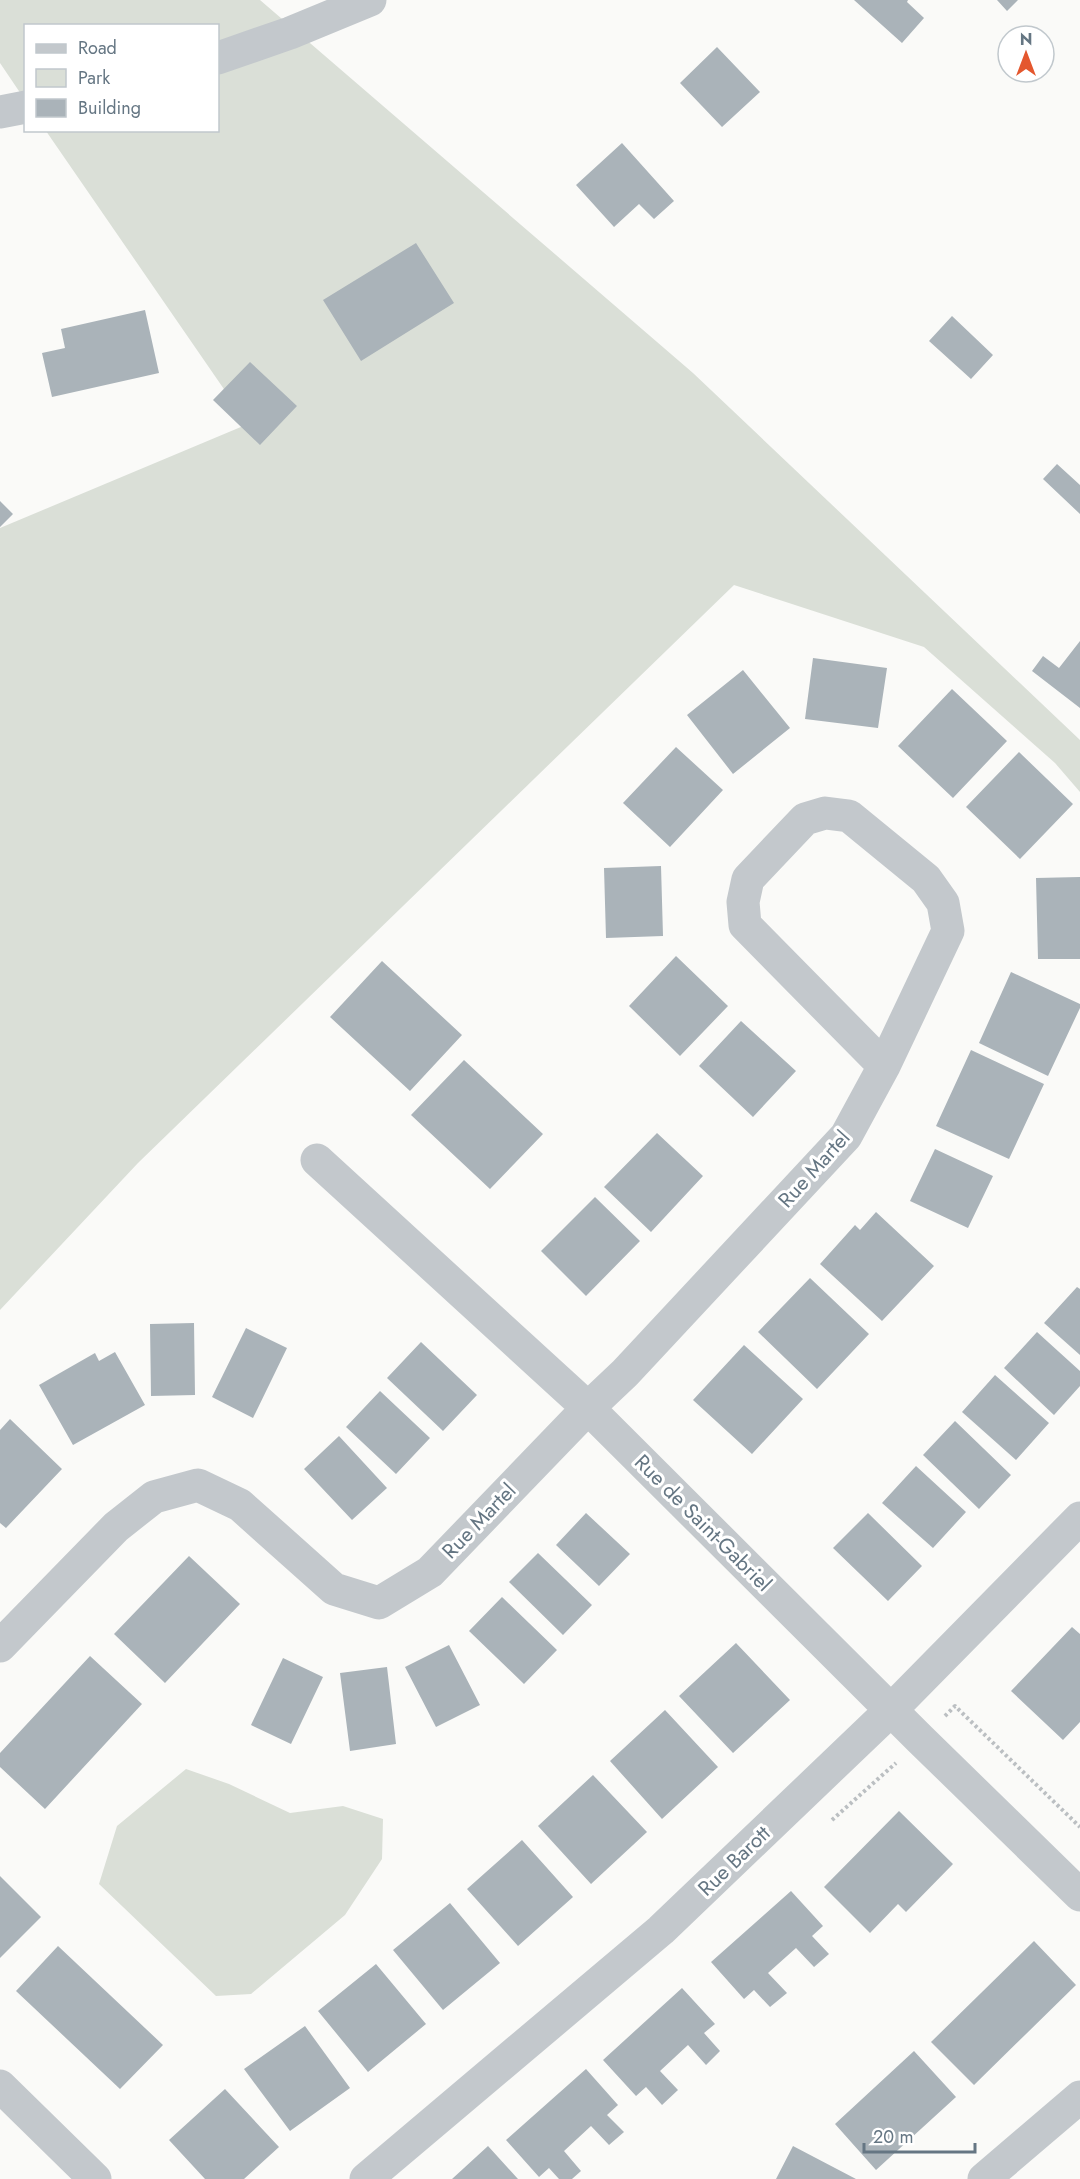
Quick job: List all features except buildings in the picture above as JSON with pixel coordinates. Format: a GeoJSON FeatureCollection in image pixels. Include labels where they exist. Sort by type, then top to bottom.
{"type":"FeatureCollection","features":[{"type":"Feature","properties":{"kind":"street"},"geometry":{"type":"LineString","coordinates":[[219,58],[290,33],[370,0]]}},
{"type":"Feature","properties":{"kind":"street"},"geometry":{"type":"LineString","coordinates":[[0,112],[24,107]]}},
{"type":"Feature","properties":{"kind":"street","name":"Rue Martel"},"geometry":{"type":"LineString","coordinates":[[0,1646],[116,1527],[154,1497],[198,1485],[240,1505],[333,1588],[380,1603],[430,1572],[588,1408],[625,1373],[846,1136],[884,1066],[948,931],[943,903],[926,879],[849,816],[825,813],[805,819],[748,879],[743,902],[746,925],[884,1066]]}},
{"type":"Feature","properties":{"kind":"street","name":"Rue de Saint-Gabriel"},"geometry":{"type":"LineString","coordinates":[[317,1160],[588,1408],[1080,1895]]}},
{"type":"Feature","properties":{"kind":"street","name":"Rue Barott"},"geometry":{"type":"LineString","coordinates":[[366,2179],[662,1930],[891,1710],[1080,1518]]}},
{"type":"Feature","properties":{"kind":"street"},"geometry":{"type":"LineString","coordinates":[[0,2086],[95,2179]]}},
{"type":"Feature","properties":{"kind":"street"},"geometry":{"type":"LineString","coordinates":[[984,2179],[1080,2097]]}},
{"type":"Feature","properties":{"kind":"path"},"geometry":{"type":"LineString","coordinates":[[955,1706],[1080,1827]]}},
{"type":"Feature","properties":{"kind":"green space"},"geometry":{"type":"Polygon","coordinates":[[[0,0],[260,0],[693,373],[1080,740],[1080,792],[1055,763],[924,647],[734,585],[138,1163],[0,1310],[0,528],[248,424],[47,132],[219,132],[219,24],[24,24],[24,99],[0,63],[0,0]]]}},
{"type":"Feature","properties":{"kind":"green space"},"geometry":{"type":"Polygon","coordinates":[[[186,1769],[229,1784],[290,1813],[343,1806],[383,1819],[382,1859],[345,1915],[251,1994],[216,1996],[99,1884],[117,1826],[186,1769]]]}}]}
